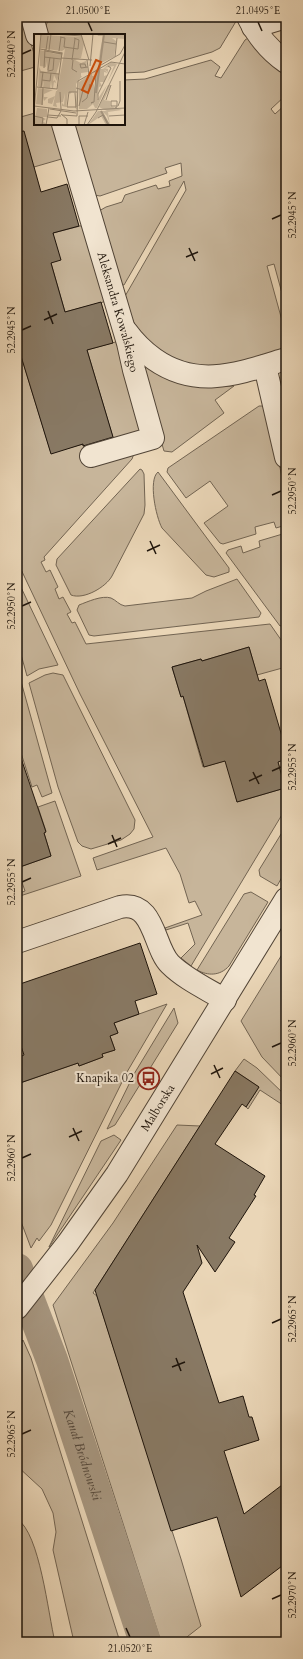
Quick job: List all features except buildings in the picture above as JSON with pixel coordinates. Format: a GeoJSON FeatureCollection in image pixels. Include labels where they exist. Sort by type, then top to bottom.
{"type":"FeatureCollection","features":[{"type":"Feature","properties":{"kind":"street"},"geometry":{"type":"LineString","coordinates":[[32,17],[37,34]]}},
{"type":"Feature","properties":{"kind":"street"},"geometry":{"type":"LineString","coordinates":[[286,17],[251,22],[274,54],[286,62]]}},
{"type":"Feature","properties":{"kind":"street","name":"Aleksandra Kowalskiego"},"geometry":{"type":"LineString","coordinates":[[63,125],[122,323],[153,438],[91,456]]}},
{"type":"Feature","properties":{"kind":"street"},"geometry":{"type":"LineString","coordinates":[[122,323],[131,338],[147,354],[165,367],[183,374],[202,377],[220,377],[265,366],[286,359]]}},
{"type":"Feature","properties":{"kind":"street"},"geometry":{"type":"LineString","coordinates":[[265,366],[286,457]]}},
{"type":"Feature","properties":{"kind":"street","name":"Malborska"},"geometry":{"type":"LineString","coordinates":[[17,1308],[68,1244],[117,1174],[286,899]]}},
{"type":"Feature","properties":{"kind":"street"},"geometry":{"type":"LineString","coordinates":[[17,942],[120,907],[135,907],[142,911],[148,918],[160,949],[171,964],[184,975],[225,1000]]}},
{"type":"Feature","properties":{"kind":"shaded area"},"geometry":{"type":"Polygon","coordinates":[[[17,17],[23,17],[34,54],[34,67],[17,72],[17,17]]]}},
{"type":"Feature","properties":{"kind":"shaded area"},"geometry":{"type":"Polygon","coordinates":[[[49,17],[238,17],[220,48],[212,52],[144,72],[125,73],[125,34],[47,34],[46,26],[49,17]]]}},
{"type":"Feature","properties":{"kind":"shaded area"},"geometry":{"type":"Polygon","coordinates":[[[248,38],[286,73],[286,95],[271,109],[275,114],[286,104],[286,308],[274,264],[267,266],[286,335],[286,350],[219,367],[181,363],[150,344],[134,323],[124,298],[186,190],[184,181],[124,285],[120,285],[99,211],[122,202],[125,195],[156,185],[158,189],[170,186],[169,181],[182,176],[181,163],[165,168],[167,173],[100,196],[94,195],[73,125],[125,125],[125,80],[145,79],[211,60],[220,67],[215,76],[221,78],[245,40],[248,38]]]}},
{"type":"Feature","properties":{"kind":"shaded area"},"geometry":{"type":"Polygon","coordinates":[[[34,113],[34,125],[55,125],[65,158],[34,167],[17,144],[17,118],[34,113]]]}},
{"type":"Feature","properties":{"kind":"shaded area"},"geometry":{"type":"Polygon","coordinates":[[[84,225],[107,301],[65,312],[51,263],[53,233],[84,225]]]}},
{"type":"Feature","properties":{"kind":"shaded area"},"geometry":{"type":"Polygon","coordinates":[[[119,341],[140,429],[136,433],[114,441],[87,350],[119,341]]]}},
{"type":"Feature","properties":{"kind":"shaded area"},"geometry":{"type":"Polygon","coordinates":[[[17,343],[51,453],[83,444],[84,447],[135,451],[132,459],[44,557],[45,560],[41,562],[46,572],[50,570],[58,587],[55,589],[59,599],[63,597],[71,612],[67,614],[72,623],[75,622],[86,644],[270,624],[286,647],[286,667],[257,675],[249,647],[202,661],[201,659],[172,667],[181,697],[183,696],[203,767],[228,760],[237,802],[285,788],[278,762],[286,759],[286,808],[191,966],[181,958],[195,944],[188,923],[166,930],[165,928],[202,915],[195,901],[189,903],[180,874],[166,848],[97,870],[93,858],[153,837],[80,694],[17,561],[17,343]]]}},
{"type":"Feature","properties":{"kind":"shaded area"},"geometry":{"type":"Polygon","coordinates":[[[144,366],[149,366],[188,385],[205,387],[234,386],[215,400],[224,413],[172,452],[164,451],[141,373],[144,366]]]}},
{"type":"Feature","properties":{"kind":"shaded area"},"geometry":{"type":"Polygon","coordinates":[[[259,406],[264,406],[276,450],[286,509],[286,525],[276,528],[274,522],[255,527],[256,534],[223,544],[220,543],[204,523],[228,506],[210,481],[186,498],[167,472],[168,468],[259,406]]]}},
{"type":"Feature","properties":{"kind":"shaded area"},"geometry":{"type":"Polygon","coordinates":[[[140,469],[144,474],[144,514],[112,576],[105,584],[94,592],[82,596],[71,595],[56,565],[57,559],[140,469]]]}},
{"type":"Feature","properties":{"kind":"shaded area"},"geometry":{"type":"Polygon","coordinates":[[[158,472],[229,568],[229,572],[214,577],[206,575],[162,528],[155,508],[153,490],[155,476],[158,472]]]}},
{"type":"Feature","properties":{"kind":"shaded area"},"geometry":{"type":"Polygon","coordinates":[[[286,533],[286,624],[280,626],[226,553],[228,550],[241,546],[243,553],[260,547],[259,541],[286,533]]]}},
{"type":"Feature","properties":{"kind":"shaded area"},"geometry":{"type":"Polygon","coordinates":[[[17,579],[58,665],[39,669],[27,676],[17,640],[17,579]]]}},
{"type":"Feature","properties":{"kind":"shaded area"},"geometry":{"type":"Polygon","coordinates":[[[237,579],[261,613],[259,617],[94,636],[89,635],[77,610],[79,605],[103,597],[111,598],[125,606],[192,598],[237,579]]]}},
{"type":"Feature","properties":{"kind":"shaded area"},"geometry":{"type":"Polygon","coordinates":[[[17,667],[52,793],[42,797],[37,785],[32,787],[21,753],[17,753],[17,667]]]}},
{"type":"Feature","properties":{"kind":"shaded area"},"geometry":{"type":"Polygon","coordinates":[[[53,673],[63,675],[135,820],[134,829],[130,834],[121,840],[91,849],[82,846],[78,842],[58,787],[29,683],[45,675],[53,673]]]}},
{"type":"Feature","properties":{"kind":"shaded area"},"geometry":{"type":"Polygon","coordinates":[[[55,801],[81,876],[17,897],[17,894],[25,891],[17,868],[51,856],[44,833],[46,831],[38,807],[55,801]]]}},
{"type":"Feature","properties":{"kind":"shaded area"},"geometry":{"type":"Polygon","coordinates":[[[286,826],[286,870],[277,886],[260,876],[259,870],[286,826]]]}},
{"type":"Feature","properties":{"kind":"shaded area"},"geometry":{"type":"Polygon","coordinates":[[[251,892],[268,902],[229,966],[222,972],[214,974],[197,970],[244,894],[251,892]]]}},
{"type":"Feature","properties":{"kind":"shaded area"},"geometry":{"type":"Polygon","coordinates":[[[286,948],[286,1082],[262,1057],[241,1021],[286,948]]]}},
{"type":"Feature","properties":{"kind":"shaded area"},"geometry":{"type":"Polygon","coordinates":[[[167,1004],[127,1072],[51,1225],[39,1241],[37,1238],[31,1248],[17,1211],[17,1084],[78,1063],[79,1066],[103,1057],[102,1054],[115,1050],[110,1036],[118,1033],[114,1023],[167,1004]]]}},
{"type":"Feature","properties":{"kind":"shaded area"},"geometry":{"type":"Polygon","coordinates":[[[174,1008],[178,1023],[115,1125],[107,1129],[134,1074],[174,1008]]]}},
{"type":"Feature","properties":{"kind":"shaded area"},"geometry":{"type":"Polygon","coordinates":[[[244,1059],[257,1068],[286,1096],[286,1107],[260,1090],[248,1109],[246,1107],[259,1087],[235,1071],[244,1059]]]}},
{"type":"Feature","properties":{"kind":"shaded area"},"geometry":{"type":"Polygon","coordinates":[[[177,1125],[200,1126],[93,1293],[97,1296],[201,1626],[183,1640],[183,1642],[161,1642],[53,1305],[113,1223],[177,1125]]]}},
{"type":"Feature","properties":{"kind":"shaded area"},"geometry":{"type":"Polygon","coordinates":[[[114,1135],[121,1140],[49,1247],[101,1141],[114,1135]]]}},
{"type":"Feature","properties":{"kind":"shaded area"},"geometry":{"type":"Polygon","coordinates":[[[23,1340],[31,1358],[120,1642],[74,1642],[53,1550],[56,1532],[53,1513],[42,1489],[17,1466],[17,1347],[23,1340]]]}},
{"type":"Feature","properties":{"kind":"shaded area"},"geometry":{"type":"Polygon","coordinates":[[[17,1519],[25,1527],[32,1540],[42,1575],[55,1642],[17,1642],[17,1519]]]}},
{"type":"Feature","properties":{"kind":"waterway","name":"Kanał Bródnowski"},"geometry":{"type":"LineString","coordinates":[[17,1269],[52,1360],[145,1642]]}},
{"type":"Feature","properties":{"kind":"place","name":"Knapika 02"},"geometry":{"type":"Point","coordinates":[149,1078]}}]}
